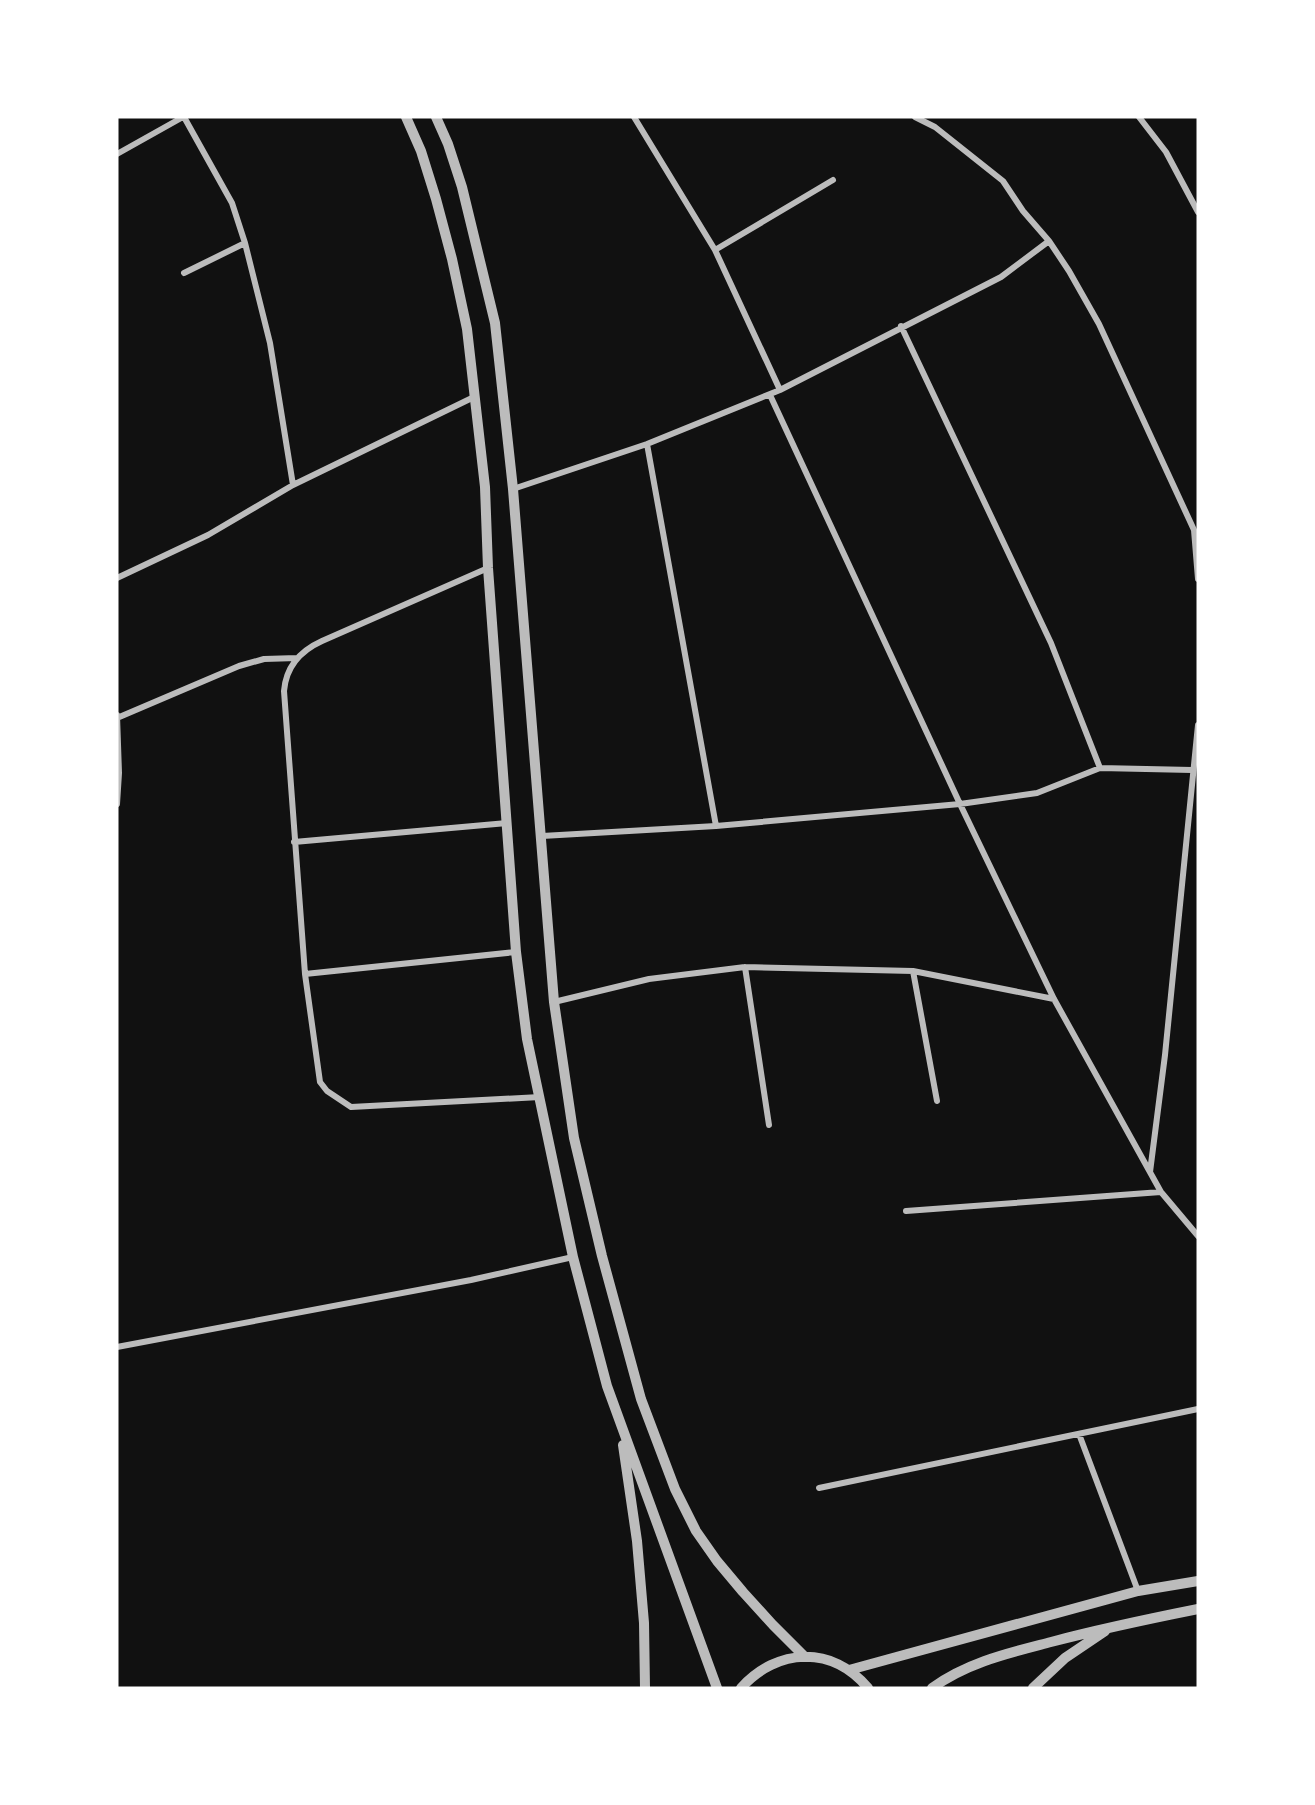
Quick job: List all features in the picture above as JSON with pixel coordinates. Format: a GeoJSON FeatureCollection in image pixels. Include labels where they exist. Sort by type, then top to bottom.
{"type":"FeatureCollection","features":[{"type":"Feature","properties":{"kind":"street"},"geometry":{"type":"LineString","coordinates":[[117,154],[184,117],[232,203],[245,243],[270,343],[293,485]]}},
{"type":"Feature","properties":{"kind":"street"},"geometry":{"type":"LineString","coordinates":[[406,117],[421,151],[436,199],[467,329],[485,487],[516,952],[527,1039],[573,1257],[598,1353],[621,1427],[648,1495],[717,1688]]}},
{"type":"Feature","properties":{"kind":"street"},"geometry":{"type":"LineString","coordinates":[[436,117],[448,144],[462,187],[495,323],[513,489],[554,1002],[574,1138],[605,1267],[641,1399],[671,1479],[696,1530],[717,1561],[773,1625],[805,1657]]}},
{"type":"Feature","properties":{"kind":"street"},"geometry":{"type":"LineString","coordinates":[[634,117],[715,250],[780,390]]}},
{"type":"Feature","properties":{"kind":"street"},"geometry":{"type":"LineString","coordinates":[[915,117],[935,127],[1003,181],[1023,211],[1049,241],[1099,324],[1196,528],[1198,579]]}},
{"type":"Feature","properties":{"kind":"street"},"geometry":{"type":"LineString","coordinates":[[1139,117],[1166,152],[1198,212]]}},
{"type":"Feature","properties":{"kind":"street"},"geometry":{"type":"LineString","coordinates":[[715,250],[833,180]]}},
{"type":"Feature","properties":{"kind":"street"},"geometry":{"type":"LineString","coordinates":[[513,489],[647,444],[780,390],[901,326],[1001,277],[1049,241]]}},
{"type":"Feature","properties":{"kind":"street"},"geometry":{"type":"LineString","coordinates":[[184,273],[245,243]]}},
{"type":"Feature","properties":{"kind":"street"},"geometry":{"type":"LineString","coordinates":[[901,326],[1051,643],[1100,768]]}},
{"type":"Feature","properties":{"kind":"street"},"geometry":{"type":"LineString","coordinates":[[770,394],[960,804],[1054,999],[1161,1192],[1198,1236]]}},
{"type":"Feature","properties":{"kind":"street"},"geometry":{"type":"LineString","coordinates":[[117,578],[208,535],[293,485],[474,397]]}},
{"type":"Feature","properties":{"kind":"street"},"geometry":{"type":"LineString","coordinates":[[647,444],[716,826]]}},
{"type":"Feature","properties":{"kind":"street"},"geometry":{"type":"LineString","coordinates":[[489,568],[321,641],[297,658],[287,672],[284,691],[305,974],[320,1082],[327,1091],[351,1107],[540,1097]]}},
{"type":"Feature","properties":{"kind":"street"},"geometry":{"type":"LineString","coordinates":[[117,804],[119,773],[117,716],[239,666],[264,659],[297,658]]}},
{"type":"Feature","properties":{"kind":"street"},"geometry":{"type":"LineString","coordinates":[[1150,1172],[1165,1055],[1198,726]]}},
{"type":"Feature","properties":{"kind":"street"},"geometry":{"type":"LineString","coordinates":[[542,836],[716,826],[960,804],[1036,793],[1100,768],[1192,770]]}},
{"type":"Feature","properties":{"kind":"street"},"geometry":{"type":"LineString","coordinates":[[294,842],[507,823]]}},
{"type":"Feature","properties":{"kind":"street"},"geometry":{"type":"LineString","coordinates":[[305,974],[516,952]]}},
{"type":"Feature","properties":{"kind":"street"},"geometry":{"type":"LineString","coordinates":[[554,1002],[649,979],[745,967],[913,971],[1054,999]]}},
{"type":"Feature","properties":{"kind":"street"},"geometry":{"type":"LineString","coordinates":[[745,967],[769,1125]]}},
{"type":"Feature","properties":{"kind":"street"},"geometry":{"type":"LineString","coordinates":[[913,971],[938,1101]]}},
{"type":"Feature","properties":{"kind":"street"},"geometry":{"type":"LineString","coordinates":[[906,1211],[1161,1192]]}},
{"type":"Feature","properties":{"kind":"street"},"geometry":{"type":"LineString","coordinates":[[117,1347],[471,1280],[573,1257]]}},
{"type":"Feature","properties":{"kind":"street"},"geometry":{"type":"LineString","coordinates":[[819,1488],[1198,1409]]}},
{"type":"Feature","properties":{"kind":"street"},"geometry":{"type":"LineString","coordinates":[[621,1427],[637,1541],[645,1623],[645,1688]]}},
{"type":"Feature","properties":{"kind":"street"},"geometry":{"type":"LineString","coordinates":[[1079,1434],[1138,1591]]}},
{"type":"Feature","properties":{"kind":"street"},"geometry":{"type":"LineString","coordinates":[[849,1670],[1138,1591],[1198,1581]]}},
{"type":"Feature","properties":{"kind":"street"},"geometry":{"type":"LineString","coordinates":[[932,1688],[957,1671],[981,1661],[1114,1625],[1198,1609]]}},
{"type":"Feature","properties":{"kind":"street"},"geometry":{"type":"LineString","coordinates":[[1033,1688],[1065,1658],[1114,1625]]}},
{"type":"Feature","properties":{"kind":"street"},"geometry":{"type":"LineString","coordinates":[[741,1688],[750,1677],[776,1662],[805,1657],[835,1663],[849,1670],[868,1688]]}}]}
